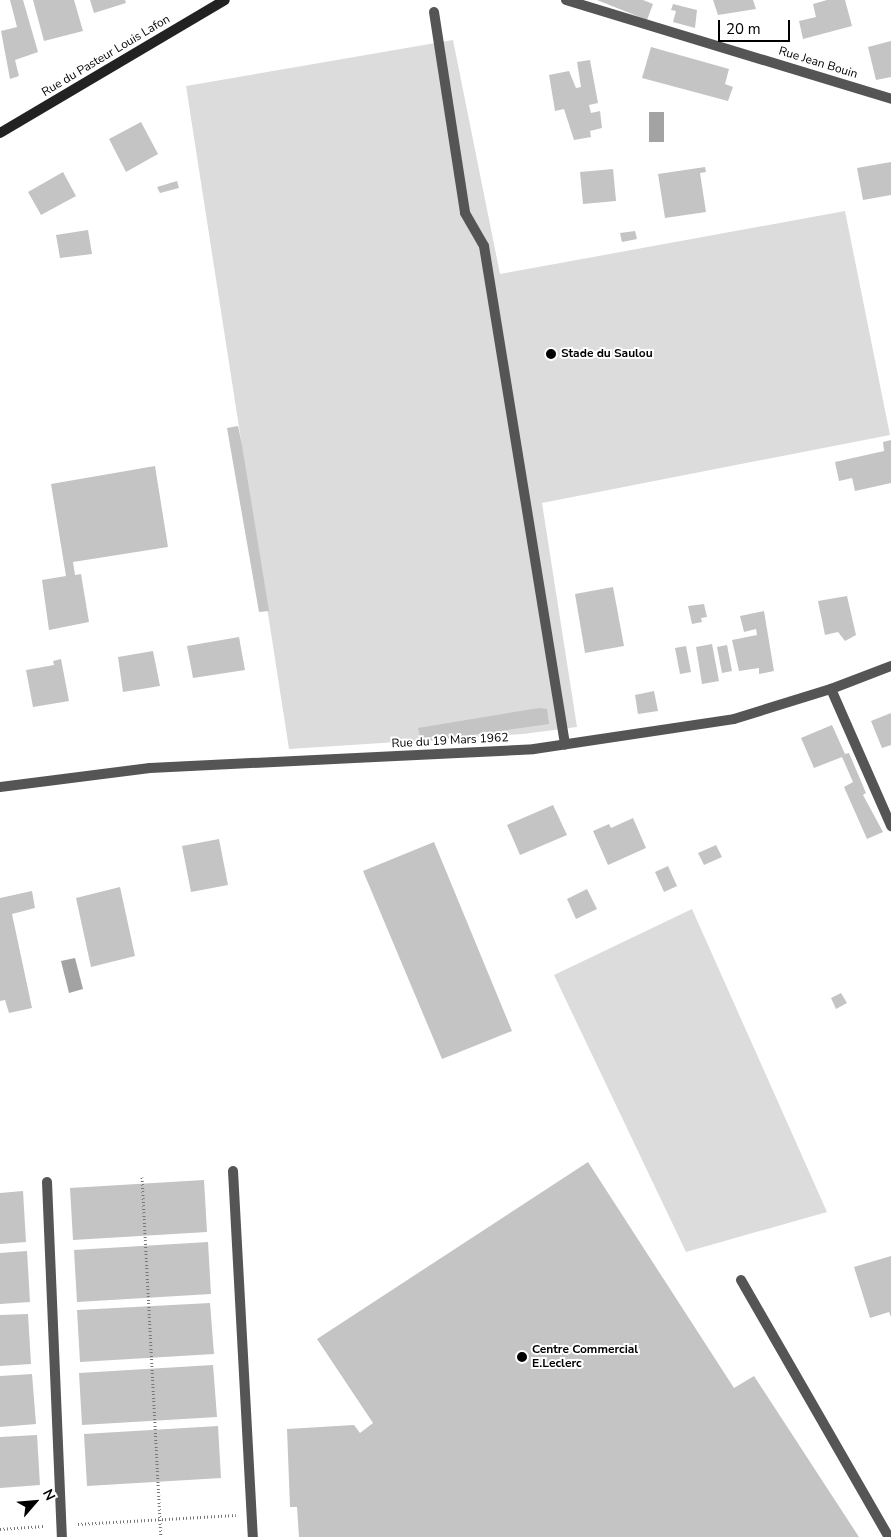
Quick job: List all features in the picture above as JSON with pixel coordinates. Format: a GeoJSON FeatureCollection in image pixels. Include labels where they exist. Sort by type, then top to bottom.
{"type":"FeatureCollection","features":[{"type":"Feature","properties":{"kind":"main road","name":"Rue du Pasteur Louis Lafon"},"geometry":{"type":"LineString","coordinates":[[0,133],[225,0]]}},
{"type":"Feature","properties":{"kind":"street","name":"Rue Jean Bouin"},"geometry":{"type":"LineString","coordinates":[[566,0],[891,99]]}},
{"type":"Feature","properties":{"kind":"street"},"geometry":{"type":"LineString","coordinates":[[434,12],[465,213],[484,246],[566,744]]}},
{"type":"Feature","properties":{"kind":"street","name":"Rue du 19 Mars 1962"},"geometry":{"type":"LineString","coordinates":[[0,787],[150,768],[534,749],[734,719],[831,689],[891,666]]}},
{"type":"Feature","properties":{"kind":"street"},"geometry":{"type":"LineString","coordinates":[[831,689],[891,826]]}},
{"type":"Feature","properties":{"kind":"street"},"geometry":{"type":"LineString","coordinates":[[233,1171],[252,1537]]}},
{"type":"Feature","properties":{"kind":"street"},"geometry":{"type":"LineString","coordinates":[[48,1182],[62,1537]]}},
{"type":"Feature","properties":{"kind":"street"},"geometry":{"type":"LineString","coordinates":[[740,1280],[889,1537]]}},
{"type":"Feature","properties":{"kind":"path"},"geometry":{"type":"LineString","coordinates":[[142,1177],[161,1537]]}},
{"type":"Feature","properties":{"kind":"path"},"geometry":{"type":"LineString","coordinates":[[0,1529],[251,1514]]}},
{"type":"Feature","properties":{"kind":"shaded area","name":"Stade du Saulou"},"geometry":{"type":"Polygon","coordinates":[[[453,40],[500,274],[845,211],[890,435],[542,503],[577,727],[523,734],[289,749],[186,86],[453,40]]]}},
{"type":"Feature","properties":{"kind":"shaded area"},"geometry":{"type":"Polygon","coordinates":[[[649,112],[664,112],[664,142],[649,142],[649,112]]]}},
{"type":"Feature","properties":{"kind":"shaded area"},"geometry":{"type":"Polygon","coordinates":[[[692,909],[827,1212],[686,1252],[554,975],[692,909]]]}},
{"type":"Feature","properties":{"kind":"shaded area"},"geometry":{"type":"Polygon","coordinates":[[[75,958],[83,989],[69,993],[61,961],[75,958]]]}},
{"type":"Feature","properties":{"kind":"building"},"geometry":{"type":"Polygon","coordinates":[[[10,0],[23,0],[38,52],[15,60],[19,76],[10,79],[1,31],[17,27],[10,0]]]}},
{"type":"Feature","properties":{"kind":"building"},"geometry":{"type":"Polygon","coordinates":[[[33,0],[74,0],[83,31],[44,41],[33,0]]]}},
{"type":"Feature","properties":{"kind":"building"},"geometry":{"type":"Polygon","coordinates":[[[90,0],[125,0],[126,3],[94,13],[90,0]]]}},
{"type":"Feature","properties":{"kind":"building"},"geometry":{"type":"Polygon","coordinates":[[[597,0],[643,0],[653,4],[647,20],[597,0]]]}},
{"type":"Feature","properties":{"kind":"building"},"geometry":{"type":"Polygon","coordinates":[[[713,0],[753,0],[756,9],[718,15],[713,0]]]}},
{"type":"Feature","properties":{"kind":"building"},"geometry":{"type":"Polygon","coordinates":[[[827,0],[845,0],[852,26],[803,39],[799,21],[816,17],[813,4],[827,0]]]}},
{"type":"Feature","properties":{"kind":"building"},"geometry":{"type":"Polygon","coordinates":[[[673,4],[697,10],[695,28],[673,22],[676,11],[671,10],[673,4]]]}},
{"type":"Feature","properties":{"kind":"building"},"geometry":{"type":"Polygon","coordinates":[[[891,41],[891,77],[876,80],[868,47],[891,41]]]}},
{"type":"Feature","properties":{"kind":"building"},"geometry":{"type":"Polygon","coordinates":[[[651,47],[729,69],[725,84],[733,87],[728,101],[642,78],[651,47]]]}},
{"type":"Feature","properties":{"kind":"building"},"geometry":{"type":"Polygon","coordinates":[[[590,60],[598,103],[589,105],[591,113],[600,111],[602,128],[590,131],[591,137],[574,140],[564,109],[555,111],[549,75],[569,71],[576,88],[581,87],[577,62],[590,60]]]}},
{"type":"Feature","properties":{"kind":"building"},"geometry":{"type":"Polygon","coordinates":[[[141,122],[158,154],[126,172],[109,139],[141,122]]]}},
{"type":"Feature","properties":{"kind":"building"},"geometry":{"type":"Polygon","coordinates":[[[891,162],[891,195],[863,200],[857,168],[891,162]]]}},
{"type":"Feature","properties":{"kind":"building"},"geometry":{"type":"Polygon","coordinates":[[[705,167],[706,172],[700,173],[706,212],[665,218],[658,174],[705,167]]]}},
{"type":"Feature","properties":{"kind":"building"},"geometry":{"type":"Polygon","coordinates":[[[613,169],[616,201],[583,204],[580,172],[613,169]]]}},
{"type":"Feature","properties":{"kind":"building"},"geometry":{"type":"Polygon","coordinates":[[[63,172],[76,196],[41,215],[28,192],[63,172]]]}},
{"type":"Feature","properties":{"kind":"building"},"geometry":{"type":"Polygon","coordinates":[[[177,181],[179,188],[160,193],[157,187],[177,181]]]}},
{"type":"Feature","properties":{"kind":"building"},"geometry":{"type":"Polygon","coordinates":[[[88,230],[92,254],[60,258],[56,235],[88,230]]]}},
{"type":"Feature","properties":{"kind":"building"},"geometry":{"type":"Polygon","coordinates":[[[635,231],[637,239],[622,242],[620,233],[635,231]]]}},
{"type":"Feature","properties":{"kind":"building"},"geometry":{"type":"Polygon","coordinates":[[[238,426],[269,611],[259,612],[227,428],[238,426]]]}},
{"type":"Feature","properties":{"kind":"building"},"geometry":{"type":"Polygon","coordinates":[[[891,440],[891,483],[855,491],[852,478],[839,481],[835,462],[884,451],[883,442],[891,440]]]}},
{"type":"Feature","properties":{"kind":"building"},"geometry":{"type":"Polygon","coordinates":[[[155,466],[168,547],[73,562],[75,575],[81,574],[89,622],[49,630],[42,580],[66,576],[51,484],[155,466]]]}},
{"type":"Feature","properties":{"kind":"building"},"geometry":{"type":"Polygon","coordinates":[[[613,587],[624,646],[585,653],[575,594],[613,587]]]}},
{"type":"Feature","properties":{"kind":"building"},"geometry":{"type":"Polygon","coordinates":[[[847,596],[856,635],[845,641],[838,632],[825,635],[818,601],[847,596]]]}},
{"type":"Feature","properties":{"kind":"building"},"geometry":{"type":"Polygon","coordinates":[[[704,604],[707,617],[701,618],[702,622],[692,624],[688,606],[704,604]]]}},
{"type":"Feature","properties":{"kind":"building"},"geometry":{"type":"Polygon","coordinates":[[[764,611],[774,671],[759,674],[759,668],[739,671],[732,640],[757,635],[756,629],[744,632],[740,616],[764,611]]]}},
{"type":"Feature","properties":{"kind":"building"},"geometry":{"type":"Polygon","coordinates":[[[239,637],[245,670],[193,678],[187,646],[239,637]]]}},
{"type":"Feature","properties":{"kind":"building"},"geometry":{"type":"Polygon","coordinates":[[[712,644],[719,681],[702,684],[696,647],[712,644]]]}},
{"type":"Feature","properties":{"kind":"building"},"geometry":{"type":"Polygon","coordinates":[[[727,645],[732,671],[722,673],[717,647],[727,645]]]}},
{"type":"Feature","properties":{"kind":"building"},"geometry":{"type":"Polygon","coordinates":[[[686,646],[691,672],[680,674],[675,648],[686,646]]]}},
{"type":"Feature","properties":{"kind":"building"},"geometry":{"type":"Polygon","coordinates":[[[153,651],[160,686],[123,692],[118,657],[153,651]]]}},
{"type":"Feature","properties":{"kind":"building"},"geometry":{"type":"Polygon","coordinates":[[[61,659],[69,701],[33,707],[26,670],[54,665],[53,661],[61,659]]]}},
{"type":"Feature","properties":{"kind":"building"},"geometry":{"type":"Polygon","coordinates":[[[654,691],[658,711],[638,714],[635,695],[654,691]]]}},
{"type":"Feature","properties":{"kind":"building"},"geometry":{"type":"Polygon","coordinates":[[[539,708],[547,709],[549,724],[421,742],[418,728],[539,708]]]}},
{"type":"Feature","properties":{"kind":"building"},"geometry":{"type":"Polygon","coordinates":[[[891,713],[891,745],[882,748],[871,721],[891,713]]]}},
{"type":"Feature","properties":{"kind":"building"},"geometry":{"type":"Polygon","coordinates":[[[832,725],[845,754],[849,753],[866,793],[863,795],[883,832],[867,839],[844,787],[853,782],[842,757],[814,768],[801,738],[832,725]]]}},
{"type":"Feature","properties":{"kind":"building"},"geometry":{"type":"Polygon","coordinates":[[[553,805],[567,835],[520,855],[507,825],[553,805]]]}},
{"type":"Feature","properties":{"kind":"building"},"geometry":{"type":"Polygon","coordinates":[[[633,818],[646,848],[608,865],[593,831],[609,824],[611,828],[633,818]]]}},
{"type":"Feature","properties":{"kind":"building"},"geometry":{"type":"Polygon","coordinates":[[[219,839],[228,885],[191,892],[182,846],[219,839]]]}},
{"type":"Feature","properties":{"kind":"building"},"geometry":{"type":"Polygon","coordinates":[[[434,842],[512,1031],[442,1059],[363,871],[434,842]]]}},
{"type":"Feature","properties":{"kind":"building"},"geometry":{"type":"Polygon","coordinates":[[[716,845],[722,857],[704,865],[698,853],[716,845]]]}},
{"type":"Feature","properties":{"kind":"building"},"geometry":{"type":"Polygon","coordinates":[[[668,866],[677,886],[664,892],[655,872],[668,866]]]}},
{"type":"Feature","properties":{"kind":"building"},"geometry":{"type":"Polygon","coordinates":[[[120,887],[135,956],[91,967],[76,898],[120,887]]]}},
{"type":"Feature","properties":{"kind":"building"},"geometry":{"type":"Polygon","coordinates":[[[587,889],[597,909],[576,919],[567,899],[587,889]]]}},
{"type":"Feature","properties":{"kind":"building"},"geometry":{"type":"Polygon","coordinates":[[[32,891],[35,908],[12,914],[32,1008],[9,1013],[5,1000],[0,1001],[0,898],[32,891]]]}},
{"type":"Feature","properties":{"kind":"building"},"geometry":{"type":"Polygon","coordinates":[[[841,993],[847,1003],[836,1009],[831,998],[841,993]]]}},
{"type":"Feature","properties":{"kind":"building","name":"Centre Commercial E.Leclerc"},"geometry":{"type":"Polygon","coordinates":[[[588,1162],[734,1388],[754,1376],[859,1537],[299,1537],[297,1507],[290,1507],[287,1429],[354,1425],[360,1433],[373,1423],[317,1339],[588,1162]]]}},
{"type":"Feature","properties":{"kind":"building"},"geometry":{"type":"Polygon","coordinates":[[[204,1180],[207,1232],[73,1240],[70,1188],[204,1180]]]}},
{"type":"Feature","properties":{"kind":"building"},"geometry":{"type":"Polygon","coordinates":[[[23,1191],[26,1242],[0,1244],[0,1193],[23,1191]]]}},
{"type":"Feature","properties":{"kind":"building"},"geometry":{"type":"Polygon","coordinates":[[[208,1242],[211,1294],[77,1302],[74,1250],[208,1242]]]}},
{"type":"Feature","properties":{"kind":"building"},"geometry":{"type":"Polygon","coordinates":[[[27,1251],[30,1302],[0,1304],[0,1253],[27,1251]]]}},
{"type":"Feature","properties":{"kind":"building"},"geometry":{"type":"Polygon","coordinates":[[[891,1256],[891,1317],[889,1312],[870,1318],[854,1267],[891,1256]]]}},
{"type":"Feature","properties":{"kind":"building"},"geometry":{"type":"Polygon","coordinates":[[[210,1303],[214,1354],[80,1362],[77,1310],[210,1303]]]}},
{"type":"Feature","properties":{"kind":"building"},"geometry":{"type":"Polygon","coordinates":[[[28,1314],[31,1364],[0,1366],[0,1315],[28,1314]]]}},
{"type":"Feature","properties":{"kind":"building"},"geometry":{"type":"Polygon","coordinates":[[[213,1365],[217,1417],[82,1425],[79,1373],[213,1365]]]}},
{"type":"Feature","properties":{"kind":"building"},"geometry":{"type":"Polygon","coordinates":[[[32,1374],[36,1424],[0,1427],[0,1376],[32,1374]]]}},
{"type":"Feature","properties":{"kind":"building"},"geometry":{"type":"Polygon","coordinates":[[[218,1426],[221,1478],[87,1486],[84,1434],[218,1426]]]}},
{"type":"Feature","properties":{"kind":"building"},"geometry":{"type":"Polygon","coordinates":[[[37,1435],[40,1485],[0,1488],[0,1437],[37,1435]]]}},
{"type":"Feature","properties":{"kind":"place","name":"Stade du Saulou"},"geometry":{"type":"Point","coordinates":[551,354]}},
{"type":"Feature","properties":{"kind":"place","name":"Centre Commercial E.Leclerc"},"geometry":{"type":"Point","coordinates":[522,1357]}}]}
